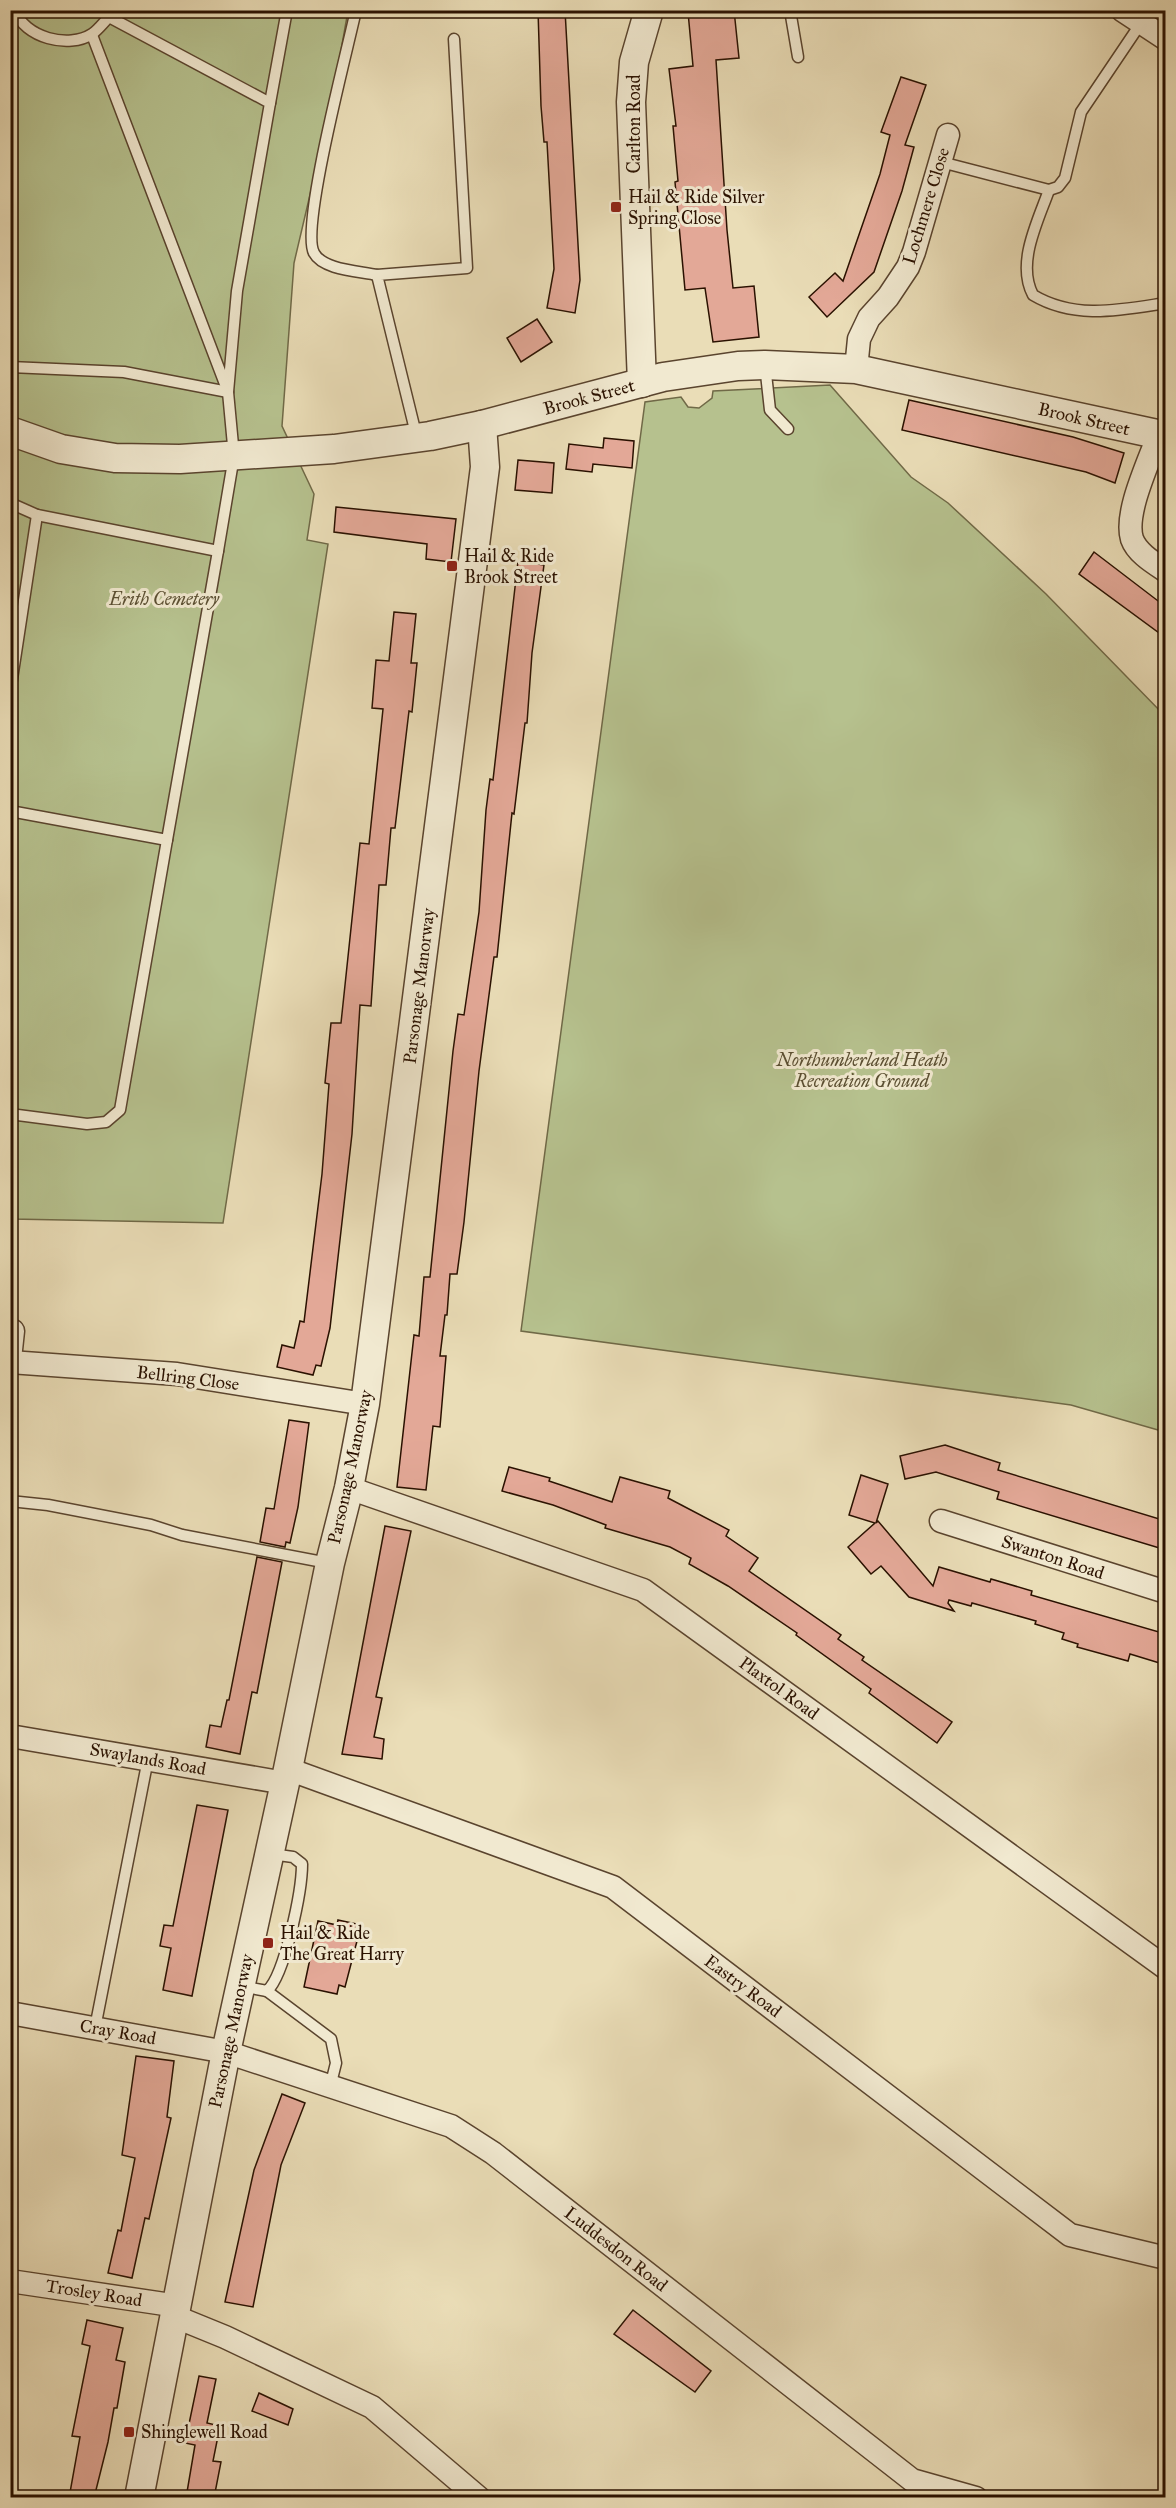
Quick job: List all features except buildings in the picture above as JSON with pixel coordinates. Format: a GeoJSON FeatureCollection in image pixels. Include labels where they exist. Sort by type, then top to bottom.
{"type":"FeatureCollection","features":[{"type":"Feature","properties":{"kind":"street","name":"Carlton Road"},"geometry":{"type":"LineString","coordinates":[[642,383],[631,102],[634,62],[649,10]]}},
{"type":"Feature","properties":{"kind":"street"},"geometry":{"type":"LineString","coordinates":[[1122,10],[1143,17],[1166,39]]}},
{"type":"Feature","properties":{"kind":"street","name":"Lochmere Close"},"geometry":{"type":"LineString","coordinates":[[856,369],[859,339],[869,318],[888,297],[908,267],[914,252],[948,135]]}},
{"type":"Feature","properties":{"kind":"street","name":"Brook Street"},"geometry":{"type":"LineString","coordinates":[[10,431],[61,449],[115,458],[180,459],[334,449],[417,438],[482,425],[642,383],[738,366],[765,365],[856,369],[1162,436]]}},
{"type":"Feature","properties":{"kind":"street","name":"Parsonage Manorway"},"geometry":{"type":"LineString","coordinates":[[139,2498],[226,2052],[254,1988],[268,1853],[287,1776],[365,1404],[485,467],[482,425]]}},
{"type":"Feature","properties":{"kind":"street"},"geometry":{"type":"LineString","coordinates":[[1162,436],[1130,518],[1132,540],[1147,558],[1166,571]]}},
{"type":"Feature","properties":{"kind":"street","name":"Bellring Close"},"geometry":{"type":"LineString","coordinates":[[12,1343],[10,1361],[177,1374],[365,1404]]}},
{"type":"Feature","properties":{"kind":"street","name":"Plaxtol Road"},"geometry":{"type":"LineString","coordinates":[[349,1488],[643,1590],[1166,1968]]}},
{"type":"Feature","properties":{"kind":"street","name":"Swanton Road"},"geometry":{"type":"LineString","coordinates":[[941,1521],[1166,1592]]}},
{"type":"Feature","properties":{"kind":"street","name":"Swaylands Road"},"geometry":{"type":"LineString","coordinates":[[10,1736],[148,1759],[287,1776]]}},
{"type":"Feature","properties":{"kind":"street","name":"Eastry Road"},"geometry":{"type":"LineString","coordinates":[[287,1776],[613,1887],[1070,2235],[1166,2258]]}},
{"type":"Feature","properties":{"kind":"street","name":"Cray Road"},"geometry":{"type":"LineString","coordinates":[[10,2013],[226,2052]]}},
{"type":"Feature","properties":{"kind":"street","name":"Luddesdon Road"},"geometry":{"type":"LineString","coordinates":[[226,2052],[451,2126],[493,2153],[912,2480],[976,2498]]}},
{"type":"Feature","properties":{"kind":"street","name":"Trosley Road"},"geometry":{"type":"LineString","coordinates":[[10,2281],[177,2312]]}},
{"type":"Feature","properties":{"kind":"street"},"geometry":{"type":"LineString","coordinates":[[177,2312],[372,2407],[479,2498]]}},
{"type":"Feature","properties":{"kind":"lane"},"geometry":{"type":"LineString","coordinates":[[15,10],[17,17],[34,32],[60,42],[92,35],[110,14],[270,103]]}},
{"type":"Feature","properties":{"kind":"lane"},"geometry":{"type":"LineString","coordinates":[[10,1114],[87,1124],[106,1122],[120,1110],[234,456],[228,392],[237,291],[287,10]]}},
{"type":"Feature","properties":{"kind":"lane"},"geometry":{"type":"LineString","coordinates":[[356,10],[314,198],[310,242],[313,252],[327,264],[377,275],[467,268],[454,39]]}},
{"type":"Feature","properties":{"kind":"lane"},"geometry":{"type":"LineString","coordinates":[[790,10],[798,57]]}},
{"type":"Feature","properties":{"kind":"lane"},"geometry":{"type":"LineString","coordinates":[[941,162],[1049,190],[1058,187],[1065,178],[1081,112],[1143,17]]}},
{"type":"Feature","properties":{"kind":"lane"},"geometry":{"type":"LineString","coordinates":[[92,35],[228,392]]}},
{"type":"Feature","properties":{"kind":"lane"},"geometry":{"type":"LineString","coordinates":[[1049,190],[1028,251],[1027,278],[1033,295],[1045,303],[1086,312],[1106,312],[1166,303]]}},
{"type":"Feature","properties":{"kind":"lane"},"geometry":{"type":"LineString","coordinates":[[377,275],[417,438]]}},
{"type":"Feature","properties":{"kind":"lane"},"geometry":{"type":"LineString","coordinates":[[765,365],[770,410],[789,429]]}},
{"type":"Feature","properties":{"kind":"lane"},"geometry":{"type":"LineString","coordinates":[[10,367],[124,372],[228,392]]}},
{"type":"Feature","properties":{"kind":"lane"},"geometry":{"type":"LineString","coordinates":[[10,503],[37,515],[218,551]]}},
{"type":"Feature","properties":{"kind":"lane"},"geometry":{"type":"LineString","coordinates":[[10,692],[37,515]]}},
{"type":"Feature","properties":{"kind":"lane"},"geometry":{"type":"LineString","coordinates":[[10,811],[167,840]]}},
{"type":"Feature","properties":{"kind":"lane"},"geometry":{"type":"LineString","coordinates":[[10,1501],[48,1505],[151,1524],[182,1535],[330,1563]]}},
{"type":"Feature","properties":{"kind":"lane"},"geometry":{"type":"LineString","coordinates":[[95,2028],[148,1759]]}},
{"type":"Feature","properties":{"kind":"lane"},"geometry":{"type":"LineString","coordinates":[[254,1988],[276,1984],[293,1923],[302,1864],[293,1857],[268,1853]]}},
{"type":"Feature","properties":{"kind":"lane"},"geometry":{"type":"LineString","coordinates":[[254,1988],[331,2039],[336,2063],[330,2088]]}},
{"type":"Feature","properties":{"kind":"green space","name":"Erith Cemetery"},"geometry":{"type":"Polygon","coordinates":[[[11,11],[348,11],[332,101],[294,263],[282,426],[314,494],[307,540],[328,544],[223,1223],[11,1219],[11,11]]]}},
{"type":"Feature","properties":{"kind":"green space","name":"Northumberland Heath Recreation Ground"},"geometry":{"type":"Polygon","coordinates":[[[830,385],[911,477],[948,503],[1046,594],[1165,716],[1165,1432],[1071,1405],[521,1331],[645,402],[681,397],[688,407],[699,408],[712,398],[713,391],[830,385]]]}},
{"type":"Feature","properties":{"kind":"place","name":"Hail & Ride Silver Spring Close"},"geometry":{"type":"Point","coordinates":[616,207]}},
{"type":"Feature","properties":{"kind":"place","name":"Hail & Ride Brook Street"},"geometry":{"type":"Point","coordinates":[452,566]}},
{"type":"Feature","properties":{"kind":"place","name":"Hail & Ride The Great Harry"},"geometry":{"type":"Point","coordinates":[268,1943]}},
{"type":"Feature","properties":{"kind":"place","name":"Shinglewell Road"},"geometry":{"type":"Point","coordinates":[129,2432]}}]}
